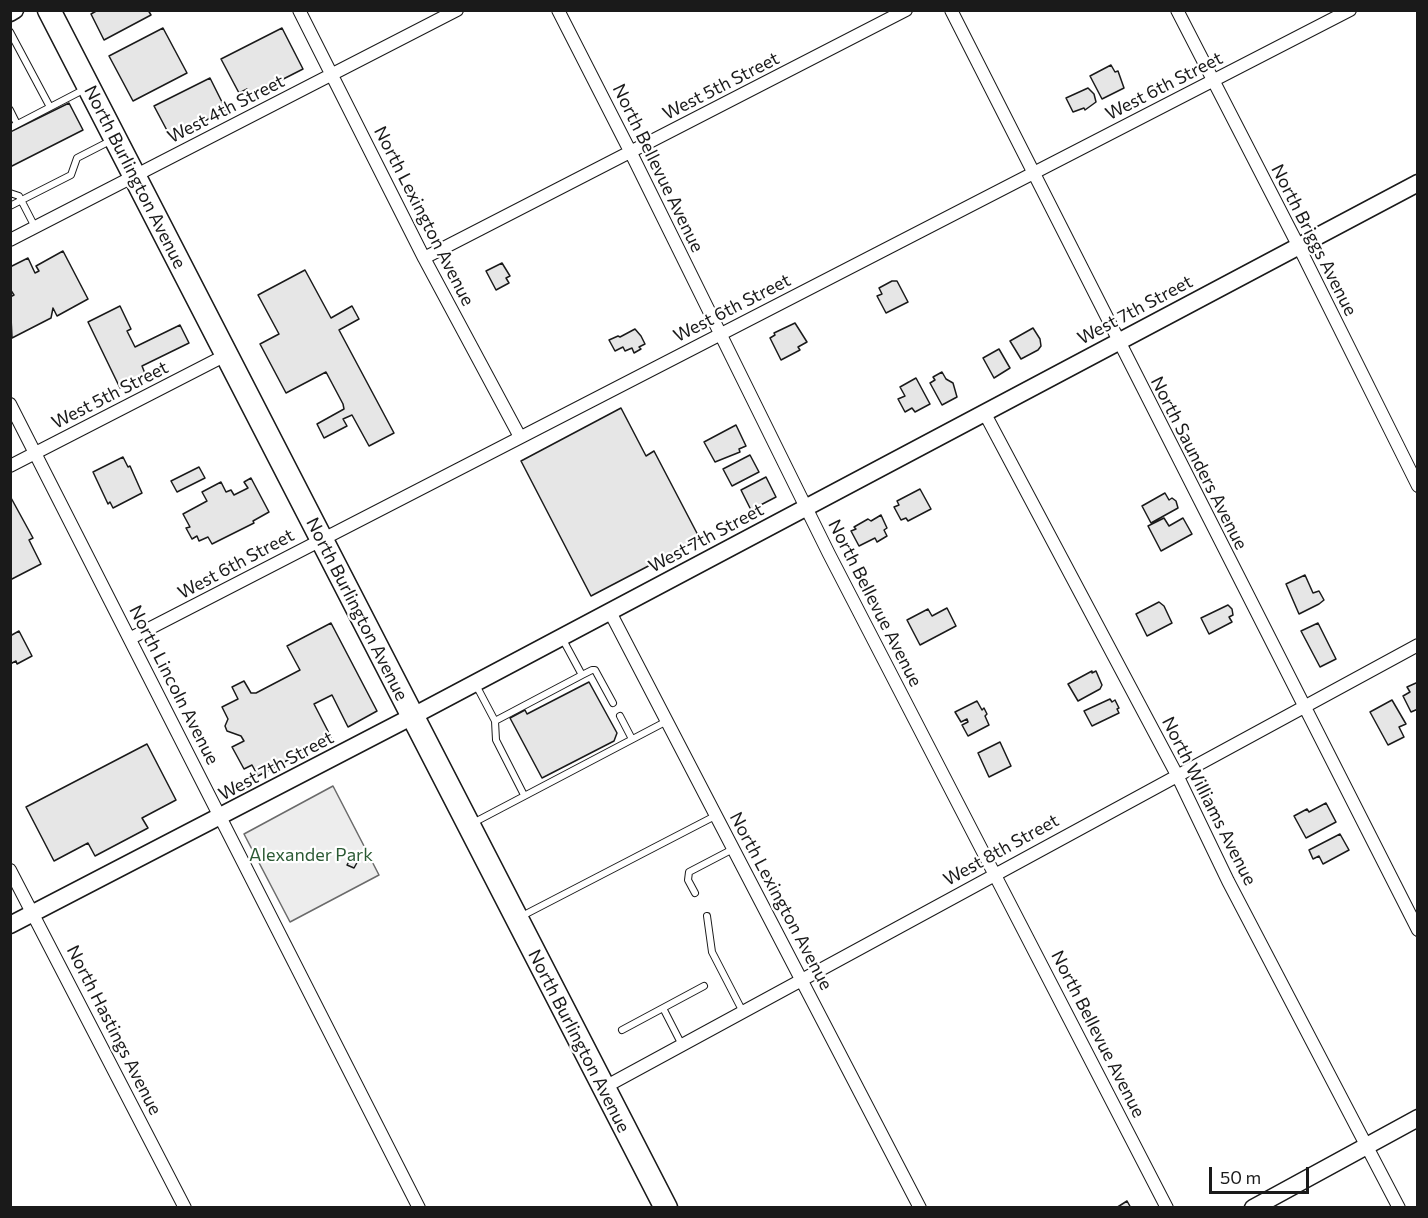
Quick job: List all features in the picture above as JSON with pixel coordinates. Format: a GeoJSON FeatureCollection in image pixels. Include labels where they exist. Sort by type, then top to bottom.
{"type":"FeatureCollection","features":[{"type":"Feature","properties":{"kind":"highway","name":"North Burlington Avenue"},"geometry":{"type":"LineString","coordinates":[[49,10],[666,1208]]}},
{"type":"Feature","properties":{"kind":"main road"},"geometry":{"type":"LineString","coordinates":[[10,13],[15,10]]}},
{"type":"Feature","properties":{"kind":"main road","name":"West 7th Street"},"geometry":{"type":"LineString","coordinates":[[10,925],[220,818],[1418,183]]}},
{"type":"Feature","properties":{"kind":"main road"},"geometry":{"type":"LineString","coordinates":[[1253,1208],[1418,1118]]}},
{"type":"Feature","properties":{"kind":"street","name":"North Lexington Avenue"},"geometry":{"type":"LineString","coordinates":[[299,10],[424,258],[520,437]]}},
{"type":"Feature","properties":{"kind":"street","name":"West 4th Street"},"geometry":{"type":"LineString","coordinates":[[10,240],[457,10]]}},
{"type":"Feature","properties":{"kind":"street","name":"North Bellevue Avenue"},"geometry":{"type":"LineString","coordinates":[[558,10],[806,507],[1167,1208]]}},
{"type":"Feature","properties":{"kind":"street","name":"West 5th Street"},"geometry":{"type":"LineString","coordinates":[[424,258],[906,10]]}},
{"type":"Feature","properties":{"kind":"street","name":"North Saunders Avenue"},"geometry":{"type":"LineString","coordinates":[[951,10],[1303,708],[1418,930]]}},
{"type":"Feature","properties":{"kind":"street","name":"North Briggs Avenue"},"geometry":{"type":"LineString","coordinates":[[1177,10],[1418,486]]}},
{"type":"Feature","properties":{"kind":"street","name":"West 6th Street"},"geometry":{"type":"LineString","coordinates":[[131,638],[1350,10]]}},
{"type":"Feature","properties":{"kind":"street","name":"West 5th Street"},"geometry":{"type":"LineString","coordinates":[[10,466],[226,355]]}},
{"type":"Feature","properties":{"kind":"street","name":"North Lincoln Avenue"},"geometry":{"type":"LineString","coordinates":[[10,404],[419,1208]]}},
{"type":"Feature","properties":{"kind":"street","name":"North Williams Avenue"},"geometry":{"type":"LineString","coordinates":[[984,412],[1177,775],[1234,892],[1399,1208]]}},
{"type":"Feature","properties":{"kind":"street","name":"North Lexington Avenue"},"geometry":{"type":"LineString","coordinates":[[610,612],[920,1208]]}},
{"type":"Feature","properties":{"kind":"street","name":"West 8th Street"},"geometry":{"type":"LineString","coordinates":[[603,1088],[1418,645]]}},
{"type":"Feature","properties":{"kind":"street","name":"North Hastings Avenue"},"geometry":{"type":"LineString","coordinates":[[10,870],[185,1208]]}},
{"type":"Feature","properties":{"kind":"lane"},"geometry":{"type":"LineString","coordinates":[[10,32],[50,107]]}},
{"type":"Feature","properties":{"kind":"lane"},"geometry":{"type":"LineString","coordinates":[[10,128],[88,87]]}},
{"type":"Feature","properties":{"kind":"lane"},"geometry":{"type":"LineString","coordinates":[[10,110],[18,124]]}},
{"type":"Feature","properties":{"kind":"lane"},"geometry":{"type":"LineString","coordinates":[[10,206],[71,175],[77,158],[115,139]]}},
{"type":"Feature","properties":{"kind":"lane"},"geometry":{"type":"LineString","coordinates":[[10,193],[19,196],[35,227]]}},
{"type":"Feature","properties":{"kind":"lane"},"geometry":{"type":"LineString","coordinates":[[562,637],[582,675]]}},
{"type":"Feature","properties":{"kind":"lane"},"geometry":{"type":"LineString","coordinates":[[495,721],[592,670],[596,670],[613,703]]}},
{"type":"Feature","properties":{"kind":"lane"},"geometry":{"type":"LineString","coordinates":[[475,683],[495,721],[496,740],[524,795]]}},
{"type":"Feature","properties":{"kind":"lane"},"geometry":{"type":"LineString","coordinates":[[620,716],[632,740]]}},
{"type":"Feature","properties":{"kind":"lane"},"geometry":{"type":"LineString","coordinates":[[468,825],[667,721]]}},
{"type":"Feature","properties":{"kind":"lane"},"geometry":{"type":"LineString","coordinates":[[516,919],[716,815]]}},
{"type":"Feature","properties":{"kind":"lane"},"geometry":{"type":"LineString","coordinates":[[695,893],[688,880],[689,872],[733,849]]}},
{"type":"Feature","properties":{"kind":"lane"},"geometry":{"type":"LineString","coordinates":[[707,915],[712,952],[743,1012]]}},
{"type":"Feature","properties":{"kind":"lane"},"geometry":{"type":"LineString","coordinates":[[622,1030],[704,986]]}},
{"type":"Feature","properties":{"kind":"lane"},"geometry":{"type":"LineString","coordinates":[[663,1008],[683,1045]]}},
{"type":"Feature","properties":{"kind":"green space","name":"Alexander Park"},"geometry":{"type":"Polygon","coordinates":[[[333,786],[379,875],[290,922],[244,834],[333,786]]]}},
{"type":"Feature","properties":{"kind":"building"},"geometry":{"type":"Polygon","coordinates":[[[98,10],[148,10],[151,15],[104,40],[91,14],[98,10]]]}},
{"type":"Feature","properties":{"kind":"building"},"geometry":{"type":"Polygon","coordinates":[[[163,28],[187,73],[133,101],[109,56],[163,28]]]}},
{"type":"Feature","properties":{"kind":"building"},"geometry":{"type":"Polygon","coordinates":[[[282,28],[303,69],[250,96],[247,89],[239,93],[221,59],[282,28]]]}},
{"type":"Feature","properties":{"kind":"building"},"geometry":{"type":"Polygon","coordinates":[[[1111,65],[1115,72],[1118,71],[1124,88],[1102,99],[1090,76],[1111,65]]]}},
{"type":"Feature","properties":{"kind":"building"},"geometry":{"type":"Polygon","coordinates":[[[210,78],[226,110],[171,138],[154,106],[210,78]]]}},
{"type":"Feature","properties":{"kind":"building"},"geometry":{"type":"Polygon","coordinates":[[[1088,88],[1094,94],[1096,102],[1085,110],[1084,108],[1073,112],[1066,98],[1088,88]]]}},
{"type":"Feature","properties":{"kind":"building"},"geometry":{"type":"Polygon","coordinates":[[[69,103],[83,130],[10,167],[10,132],[69,103]]]}},
{"type":"Feature","properties":{"kind":"building"},"geometry":{"type":"Polygon","coordinates":[[[63,251],[88,299],[57,316],[53,308],[51,318],[12,338],[10,297],[14,295],[10,289],[10,267],[28,258],[35,273],[39,271],[36,266],[63,251]]]}},
{"type":"Feature","properties":{"kind":"building"},"geometry":{"type":"Polygon","coordinates":[[[502,263],[510,276],[506,278],[509,283],[496,290],[486,271],[502,263]]]}},
{"type":"Feature","properties":{"kind":"building"},"geometry":{"type":"Polygon","coordinates":[[[305,270],[331,318],[352,306],[359,319],[339,330],[394,433],[369,446],[352,415],[343,419],[347,426],[324,438],[317,424],[344,409],[326,372],[286,393],[260,344],[279,334],[258,295],[305,270]]]}},
{"type":"Feature","properties":{"kind":"building"},"geometry":{"type":"Polygon","coordinates":[[[892,281],[897,281],[908,302],[886,313],[877,296],[882,294],[879,288],[892,281]]]}},
{"type":"Feature","properties":{"kind":"building"},"geometry":{"type":"Polygon","coordinates":[[[120,306],[131,329],[127,331],[135,347],[180,325],[189,343],[142,366],[146,376],[120,388],[88,322],[120,306]]]}},
{"type":"Feature","properties":{"kind":"building"},"geometry":{"type":"Polygon","coordinates":[[[795,323],[807,342],[798,347],[800,350],[781,360],[770,338],[775,335],[774,333],[795,323]]]}},
{"type":"Feature","properties":{"kind":"building"},"geometry":{"type":"Polygon","coordinates":[[[1033,328],[1040,339],[1041,346],[1021,359],[1010,341],[1033,328]]]}},
{"type":"Feature","properties":{"kind":"building"},"geometry":{"type":"Polygon","coordinates":[[[635,329],[645,344],[639,347],[641,349],[634,353],[632,348],[625,351],[623,347],[615,351],[609,340],[635,329]]]}},
{"type":"Feature","properties":{"kind":"building"},"geometry":{"type":"Polygon","coordinates":[[[999,349],[1010,368],[994,378],[983,358],[999,349]]]}},
{"type":"Feature","properties":{"kind":"building"},"geometry":{"type":"Polygon","coordinates":[[[942,372],[946,379],[953,383],[957,397],[942,405],[930,383],[935,380],[933,377],[942,372]]]}},
{"type":"Feature","properties":{"kind":"building"},"geometry":{"type":"Polygon","coordinates":[[[916,378],[930,404],[915,412],[912,408],[905,412],[898,399],[905,396],[900,387],[916,378]]]}},
{"type":"Feature","properties":{"kind":"building"},"geometry":{"type":"Polygon","coordinates":[[[621,408],[646,456],[654,451],[700,539],[591,596],[521,461],[621,408]]]}},
{"type":"Feature","properties":{"kind":"building"},"geometry":{"type":"Polygon","coordinates":[[[736,425],[746,446],[739,449],[740,452],[715,462],[704,442],[736,425]]]}},
{"type":"Feature","properties":{"kind":"building"},"geometry":{"type":"Polygon","coordinates":[[[750,455],[759,472],[732,486],[723,469],[750,455]]]}},
{"type":"Feature","properties":{"kind":"building"},"geometry":{"type":"Polygon","coordinates":[[[123,457],[128,467],[130,466],[142,493],[113,508],[110,502],[108,504],[93,472],[123,457]]]}},
{"type":"Feature","properties":{"kind":"building"},"geometry":{"type":"Polygon","coordinates":[[[199,467],[205,478],[177,492],[171,481],[199,467]]]}},
{"type":"Feature","properties":{"kind":"building"},"geometry":{"type":"Polygon","coordinates":[[[766,477],[776,497],[751,510],[741,490],[766,477]]]}},
{"type":"Feature","properties":{"kind":"building"},"geometry":{"type":"Polygon","coordinates":[[[251,478],[269,512],[253,521],[254,523],[212,544],[208,537],[199,541],[197,536],[192,539],[186,528],[190,527],[183,514],[207,501],[202,492],[221,482],[226,492],[231,490],[234,495],[248,488],[244,482],[251,478]]]}},
{"type":"Feature","properties":{"kind":"building"},"geometry":{"type":"Polygon","coordinates":[[[920,489],[931,509],[908,521],[906,518],[901,520],[894,507],[899,505],[897,501],[920,489]]]}},
{"type":"Feature","properties":{"kind":"building"},"geometry":{"type":"Polygon","coordinates":[[[1165,493],[1169,500],[1172,498],[1176,501],[1178,508],[1151,523],[1142,506],[1165,493]]]}},
{"type":"Feature","properties":{"kind":"building"},"geometry":{"type":"Polygon","coordinates":[[[10,496],[33,538],[29,540],[41,564],[10,580],[10,496]]]}},
{"type":"Feature","properties":{"kind":"building"},"geometry":{"type":"Polygon","coordinates":[[[881,515],[887,528],[884,530],[887,536],[877,542],[875,538],[859,546],[851,531],[868,519],[871,521],[881,515]]]}},
{"type":"Feature","properties":{"kind":"building"},"geometry":{"type":"Polygon","coordinates":[[[1164,518],[1169,526],[1183,518],[1192,534],[1161,551],[1148,526],[1164,518]]]}},
{"type":"Feature","properties":{"kind":"building"},"geometry":{"type":"Polygon","coordinates":[[[1305,575],[1313,593],[1319,591],[1324,600],[1299,614],[1286,584],[1305,575]]]}},
{"type":"Feature","properties":{"kind":"building"},"geometry":{"type":"Polygon","coordinates":[[[1159,602],[1164,606],[1172,623],[1147,636],[1136,614],[1159,602]]]}},
{"type":"Feature","properties":{"kind":"building"},"geometry":{"type":"Polygon","coordinates":[[[1228,605],[1232,609],[1233,615],[1229,617],[1232,622],[1209,634],[1201,618],[1228,605]]]}},
{"type":"Feature","properties":{"kind":"building"},"geometry":{"type":"Polygon","coordinates":[[[947,608],[956,626],[920,645],[907,620],[928,609],[932,616],[947,608]]]}},
{"type":"Feature","properties":{"kind":"building"},"geometry":{"type":"Polygon","coordinates":[[[331,623],[377,711],[348,727],[332,695],[314,704],[331,737],[258,776],[252,765],[244,769],[232,747],[244,741],[241,736],[227,731],[225,726],[228,719],[222,707],[238,699],[232,687],[244,681],[251,693],[256,693],[300,670],[287,646],[331,623]]]}},
{"type":"Feature","properties":{"kind":"building"},"geometry":{"type":"Polygon","coordinates":[[[1318,623],[1336,659],[1320,667],[1301,631],[1318,623]]]}},
{"type":"Feature","properties":{"kind":"building"},"geometry":{"type":"Polygon","coordinates":[[[19,631],[32,656],[17,664],[16,661],[10,664],[10,636],[19,631]]]}},
{"type":"Feature","properties":{"kind":"building"},"geometry":{"type":"Polygon","coordinates":[[[1092,671],[1092,673],[1096,671],[1102,685],[1100,689],[1078,701],[1068,684],[1092,671]]]}},
{"type":"Feature","properties":{"kind":"building"},"geometry":{"type":"Polygon","coordinates":[[[589,682],[617,733],[614,741],[542,778],[510,718],[525,710],[527,714],[589,682]]]}},
{"type":"Feature","properties":{"kind":"building"},"geometry":{"type":"Polygon","coordinates":[[[1416,683],[1418,685],[1418,709],[1411,712],[1403,696],[1410,692],[1407,687],[1416,683]]]}},
{"type":"Feature","properties":{"kind":"building"},"geometry":{"type":"Polygon","coordinates":[[[1110,699],[1112,702],[1115,700],[1119,713],[1092,726],[1084,711],[1110,699]]]}},
{"type":"Feature","properties":{"kind":"building"},"geometry":{"type":"Polygon","coordinates":[[[1392,700],[1406,724],[1399,727],[1404,737],[1388,745],[1370,712],[1392,700]]]}},
{"type":"Feature","properties":{"kind":"building"},"geometry":{"type":"Polygon","coordinates":[[[977,701],[987,714],[985,716],[989,725],[968,736],[962,725],[968,722],[967,719],[961,722],[955,712],[977,701]]]}},
{"type":"Feature","properties":{"kind":"building"},"geometry":{"type":"Polygon","coordinates":[[[1000,742],[1011,766],[989,777],[978,753],[1000,742]]]}},
{"type":"Feature","properties":{"kind":"building"},"geometry":{"type":"Polygon","coordinates":[[[147,744],[176,800],[142,818],[148,828],[95,856],[88,843],[54,861],[26,807],[147,744]]]}},
{"type":"Feature","properties":{"kind":"building"},"geometry":{"type":"Polygon","coordinates":[[[1326,803],[1336,822],[1306,838],[1294,816],[1307,809],[1309,812],[1326,803]]]}},
{"type":"Feature","properties":{"kind":"building"},"geometry":{"type":"Polygon","coordinates":[[[1340,834],[1349,850],[1323,864],[1319,856],[1313,859],[1309,850],[1340,834]]]}},
{"type":"Feature","properties":{"kind":"building"},"geometry":{"type":"Polygon","coordinates":[[[352,856],[359,859],[354,868],[347,865],[352,856]]]}},
{"type":"Feature","properties":{"kind":"building"},"geometry":{"type":"Polygon","coordinates":[[[1127,1201],[1131,1208],[1116,1208],[1127,1201]]]}}]}
